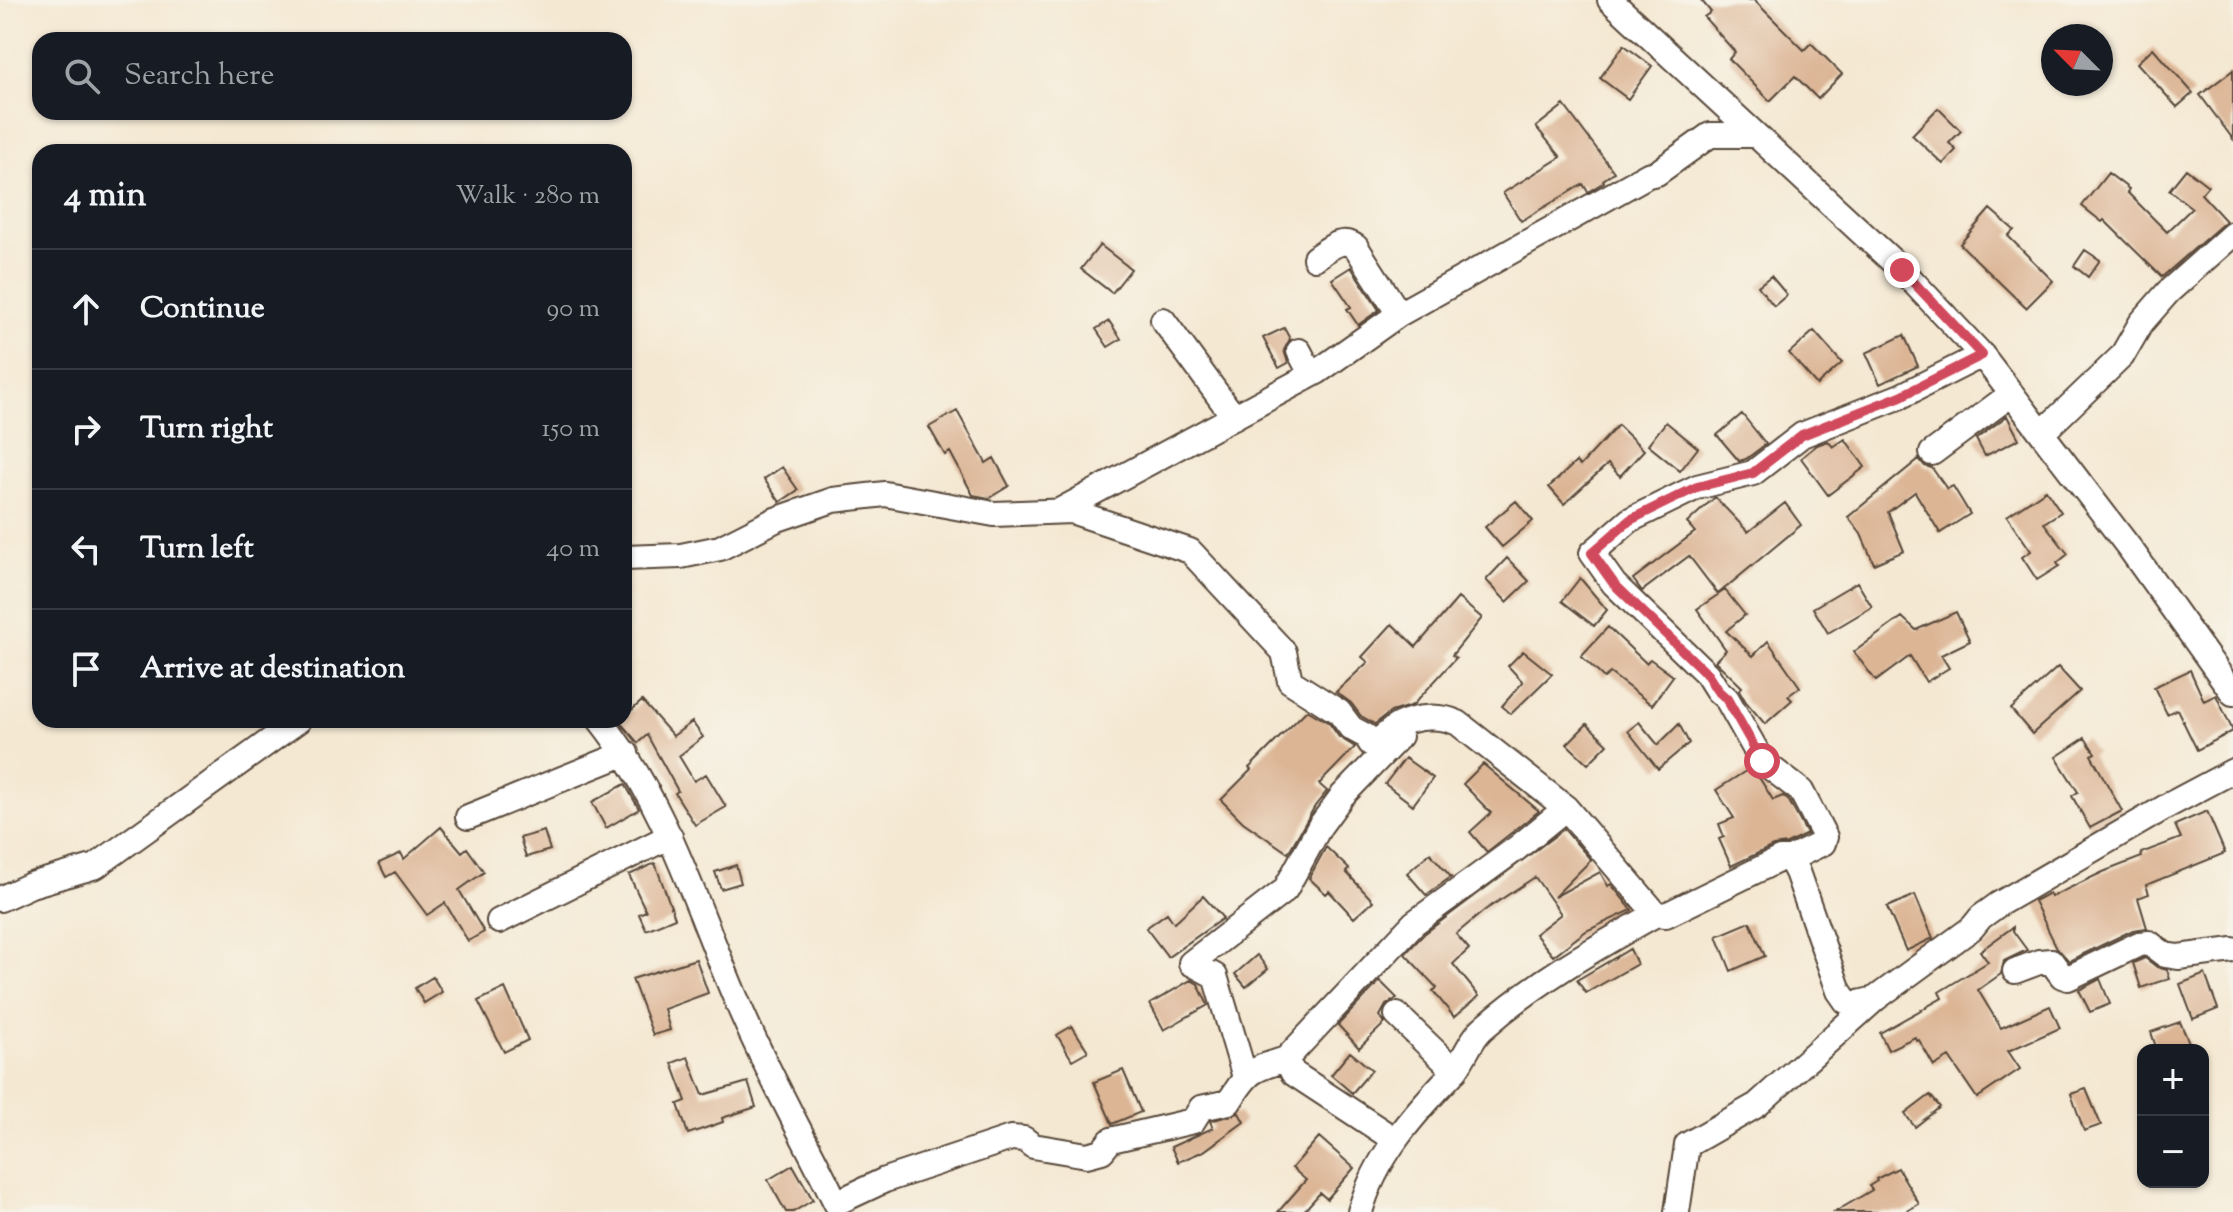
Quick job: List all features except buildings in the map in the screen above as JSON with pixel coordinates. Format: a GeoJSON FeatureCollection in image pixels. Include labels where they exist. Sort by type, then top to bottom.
{"type":"FeatureCollection","features":[{"type":"Feature","properties":{"kind":"street"},"geometry":{"type":"LineString","coordinates":[[1610,0],[1902,270],[1982,355],[2131,550],[2233,693]]}},
{"type":"Feature","properties":{"kind":"street"},"geometry":{"type":"LineString","coordinates":[[1061,510],[1317,372],[1399,314],[1648,175],[1657,173],[1710,135],[1753,135]]}},
{"type":"Feature","properties":{"kind":"street"},"geometry":{"type":"LineString","coordinates":[[2042,433],[2122,356],[2141,323],[2168,292],[2233,234]]}},
{"type":"Feature","properties":{"kind":"street"},"geometry":{"type":"LineString","coordinates":[[1315,258],[1340,242],[1350,242],[1399,314]]}},
{"type":"Feature","properties":{"kind":"street"},"geometry":{"type":"LineString","coordinates":[[1163,320],[1234,417]]}},
{"type":"Feature","properties":{"kind":"street"},"geometry":{"type":"LineString","coordinates":[[1299,351],[1309,370],[1317,372]]}},
{"type":"Feature","properties":{"kind":"street"},"geometry":{"type":"LineString","coordinates":[[1360,1212],[1395,1140],[1455,1071],[1479,1032],[1558,969],[1656,914],[1666,915],[1780,859],[1790,859],[1823,843],[1825,837],[1801,791],[1762,761],[1727,699],[1707,674],[1614,584],[1592,553],[1630,520],[1697,487],[1753,473],[1802,435],[1901,396],[1982,355]]}},
{"type":"Feature","properties":{"kind":"street"},"geometry":{"type":"LineString","coordinates":[[1932,453],[2010,395]]}},
{"type":"Feature","properties":{"kind":"street"},"geometry":{"type":"LineString","coordinates":[[632,558],[681,556],[720,548],[775,520],[833,500],[885,494],[994,514],[1071,511],[1190,551],[1284,652],[1290,681],[1339,712],[1351,728],[1366,736],[1371,744],[1380,741],[1399,725],[1429,717],[1445,717],[1458,723],[1566,808],[1656,914]]}},
{"type":"Feature","properties":{"kind":"street"},"geometry":{"type":"LineString","coordinates":[[1245,1077],[1215,976],[1191,963],[1285,890],[1320,826],[1342,796],[1414,721]]}},
{"type":"Feature","properties":{"kind":"street"},"geometry":{"type":"LineString","coordinates":[[0,899],[31,885],[96,866],[288,728]]}},
{"type":"Feature","properties":{"kind":"street"},"geometry":{"type":"LineString","coordinates":[[606,728],[626,753],[660,813],[737,1003],[837,1207],[885,1180],[1011,1138],[1024,1139],[1033,1146],[1087,1155],[1102,1151],[1111,1140],[1193,1121],[1201,1108],[1229,1102],[1245,1077],[1256,1068],[1286,1059],[1414,923],[1566,808]]}},
{"type":"Feature","properties":{"kind":"street"},"geometry":{"type":"LineString","coordinates":[[468,817],[626,753]]}},
{"type":"Feature","properties":{"kind":"street"},"geometry":{"type":"LineString","coordinates":[[1677,1212],[1687,1145],[1757,1105],[1875,999],[1972,928],[1999,904],[2233,771]]}},
{"type":"Feature","properties":{"kind":"street"},"geometry":{"type":"LineString","coordinates":[[499,921],[670,836]]}},
{"type":"Feature","properties":{"kind":"street"},"geometry":{"type":"LineString","coordinates":[[1790,859],[1839,991],[1846,1001],[1859,1003],[1875,999]]}},
{"type":"Feature","properties":{"kind":"street"},"geometry":{"type":"LineString","coordinates":[[2015,971],[2051,961],[2062,976],[2068,978],[2139,944],[2149,943],[2165,955],[2178,957],[2233,950]]}},
{"type":"Feature","properties":{"kind":"street"},"geometry":{"type":"LineString","coordinates":[[1397,1015],[1455,1071]]}},
{"type":"Feature","properties":{"kind":"street"},"geometry":{"type":"LineString","coordinates":[[1286,1059],[1293,1073],[1395,1140]]}},
{"type":"Feature","properties":{"kind":"route"},"geometry":{"type":"LineString","coordinates":[[1762,761],[1727,699],[1707,674],[1614,584],[1592,553],[1630,520],[1697,487],[1753,473],[1802,435],[1901,396],[1982,355],[1902,270]]}}]}
